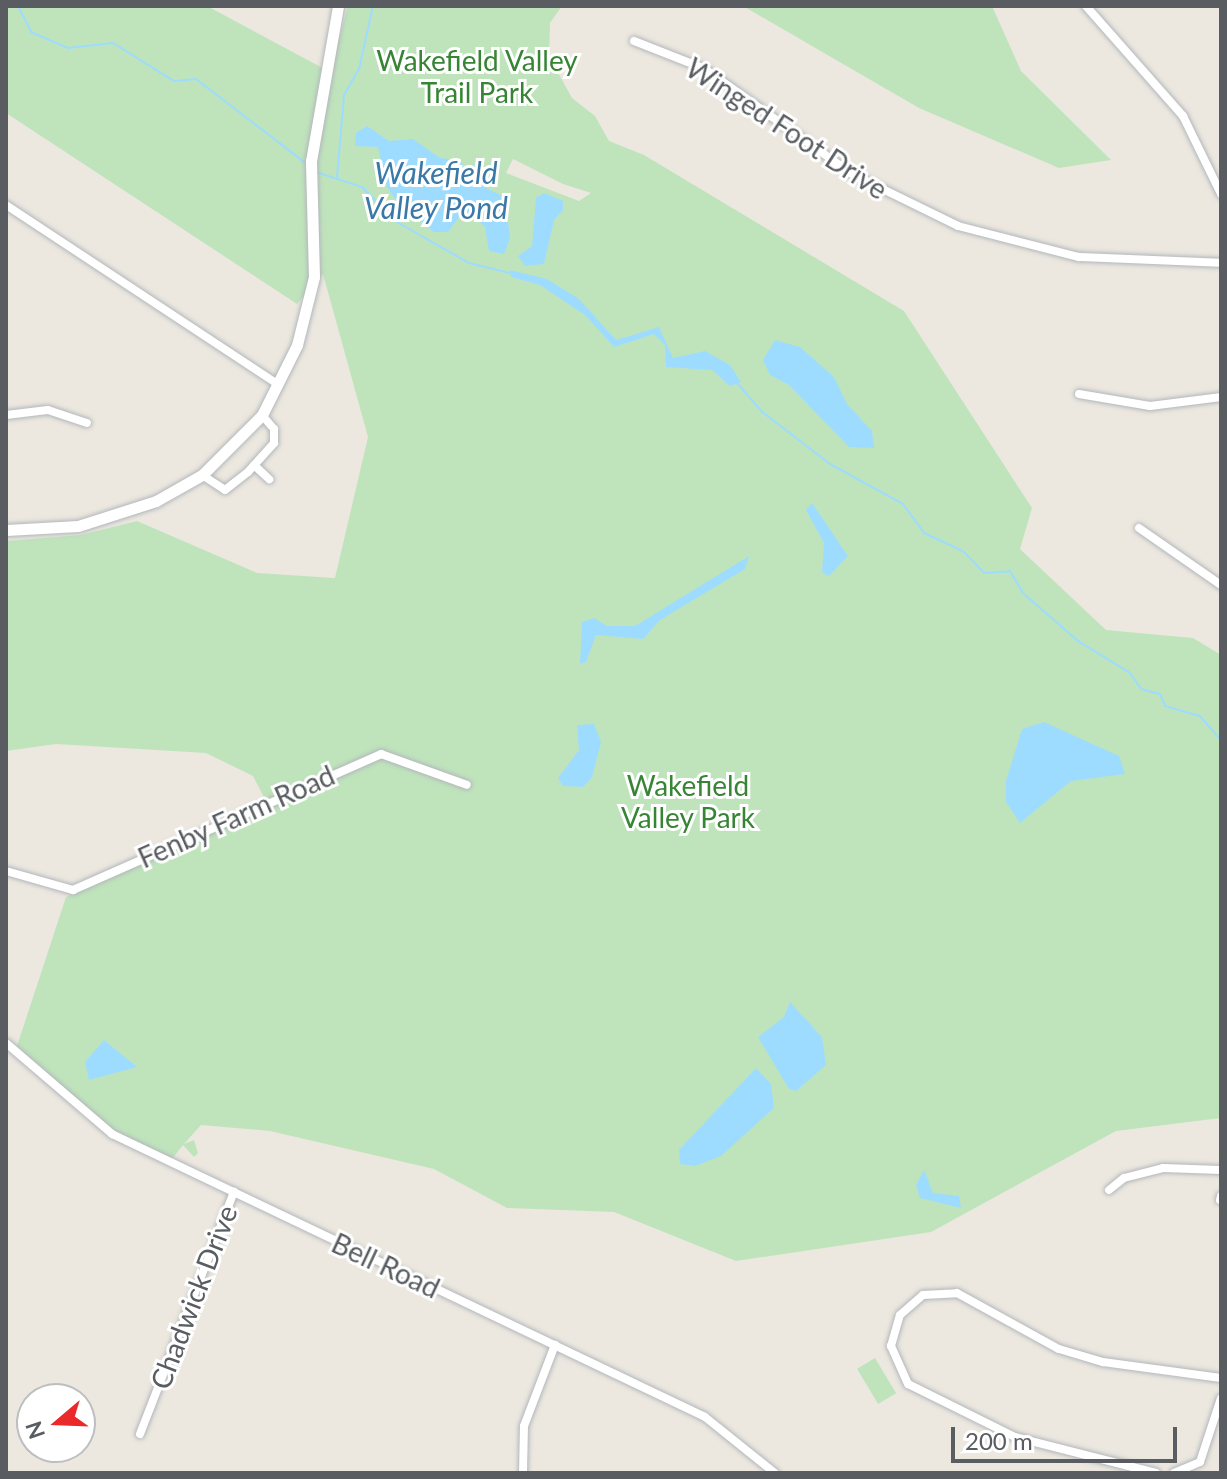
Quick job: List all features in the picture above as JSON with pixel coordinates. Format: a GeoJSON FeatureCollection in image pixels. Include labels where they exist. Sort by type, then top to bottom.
{"type":"FeatureCollection","features":[{"type":"Feature","properties":{"kind":"street"},"geometry":{"type":"LineString","coordinates":[[6,530],[106,520],[202,475],[262,415],[297,345],[314,277],[311,168],[338,6]]}},
{"type":"Feature","properties":{"kind":"street"},"geometry":{"type":"LineString","coordinates":[[1086,6],[1183,116],[1221,194]]}},
{"type":"Feature","properties":{"kind":"street","name":"Winged Foot Drive"},"geometry":{"type":"LineString","coordinates":[[634,41],[705,69],[852,174],[958,226],[1079,257],[1221,263]]}},
{"type":"Feature","properties":{"kind":"street"},"geometry":{"type":"LineString","coordinates":[[6,205],[279,385]]}},
{"type":"Feature","properties":{"kind":"street"},"geometry":{"type":"LineString","coordinates":[[1079,394],[1150,406],[1221,397]]}},
{"type":"Feature","properties":{"kind":"street"},"geometry":{"type":"LineString","coordinates":[[6,415],[48,410],[87,423]]}},
{"type":"Feature","properties":{"kind":"street"},"geometry":{"type":"LineString","coordinates":[[202,475],[225,490],[254,465],[275,438],[262,415]]}},
{"type":"Feature","properties":{"kind":"street"},"geometry":{"type":"LineString","coordinates":[[254,465],[269,479]]}},
{"type":"Feature","properties":{"kind":"street"},"geometry":{"type":"LineString","coordinates":[[1139,528],[1221,585]]}},
{"type":"Feature","properties":{"kind":"street","name":"Fenby Farm Road"},"geometry":{"type":"LineString","coordinates":[[6,871],[73,890],[381,754],[467,785]]}},
{"type":"Feature","properties":{"kind":"street","name":"Bell Road"},"geometry":{"type":"LineString","coordinates":[[6,1043],[91,1121],[717,1423],[775,1473]]}},
{"type":"Feature","properties":{"kind":"street"},"geometry":{"type":"LineString","coordinates":[[1109,1190],[1148,1170],[1193,1166],[1221,1170]]}},
{"type":"Feature","properties":{"kind":"street","name":"Chadwick Drive"},"geometry":{"type":"LineString","coordinates":[[140,1434],[234,1192]]}},
{"type":"Feature","properties":{"kind":"street"},"geometry":{"type":"LineString","coordinates":[[1156,1473],[1015,1437],[908,1384],[891,1346],[900,1315],[923,1295],[957,1293],[1059,1349],[1103,1362],[1221,1378]]}},
{"type":"Feature","properties":{"kind":"street"},"geometry":{"type":"LineString","coordinates":[[523,1473],[524,1426],[555,1345]]}},
{"type":"Feature","properties":{"kind":"street"},"geometry":{"type":"LineString","coordinates":[[1174,1473],[1200,1462],[1221,1398]]}},
{"type":"Feature","properties":{"kind":"green space","name":"Wakefield Valley Park"},"geometry":{"type":"Polygon","coordinates":[[[6,6],[207,6],[330,72],[348,6],[562,6],[550,23],[549,56],[572,98],[595,116],[609,141],[644,155],[904,311],[1032,508],[1020,549],[1106,630],[1193,638],[1221,655],[1221,1118],[1116,1131],[931,1232],[736,1261],[614,1212],[507,1208],[434,1169],[270,1131],[201,1125],[184,1144],[194,1140],[198,1153],[194,1157],[183,1145],[172,1159],[109,1128],[67,1096],[17,1046],[66,897],[268,805],[253,776],[206,753],[56,744],[6,751],[6,541],[81,535],[137,521],[257,573],[335,578],[368,437],[323,274],[297,304],[6,113],[6,6]],[[513,159],[506,173],[579,201],[591,193],[563,184],[513,159]]]}},
{"type":"Feature","properties":{"kind":"green space"},"geometry":{"type":"Polygon","coordinates":[[[743,6],[992,6],[1021,71],[1111,160],[1059,168],[919,108],[743,6]]]}},
{"type":"Feature","properties":{"kind":"green space"},"geometry":{"type":"Polygon","coordinates":[[[875,1358],[896,1393],[878,1404],[857,1369],[875,1358]]]}},
{"type":"Feature","properties":{"kind":"water","name":"Wakefield Valley Pond"},"geometry":{"type":"Polygon","coordinates":[[[367,126],[389,141],[413,139],[440,158],[458,160],[484,187],[505,197],[510,238],[504,254],[489,251],[485,227],[476,218],[459,217],[448,232],[434,232],[398,203],[387,187],[378,147],[355,146],[356,133],[367,126]]]}},
{"type":"Feature","properties":{"kind":"water"},"geometry":{"type":"Polygon","coordinates":[[[544,193],[563,201],[563,210],[554,220],[544,264],[525,266],[518,256],[532,246],[536,198],[544,193]]]}},
{"type":"Feature","properties":{"kind":"water"},"geometry":{"type":"Polygon","coordinates":[[[510,270],[547,279],[579,299],[616,340],[659,327],[673,358],[705,351],[730,365],[741,382],[730,386],[712,370],[666,367],[665,345],[654,334],[614,347],[585,315],[540,285],[511,277],[510,270]]]}},
{"type":"Feature","properties":{"kind":"water"},"geometry":{"type":"Polygon","coordinates":[[[775,340],[800,347],[834,377],[847,404],[872,431],[874,448],[849,447],[789,385],[770,375],[763,360],[775,340]]]}},
{"type":"Feature","properties":{"kind":"water"},"geometry":{"type":"Polygon","coordinates":[[[812,503],[848,556],[829,576],[822,572],[824,543],[806,510],[812,503]]]}},
{"type":"Feature","properties":{"kind":"water"},"geometry":{"type":"Polygon","coordinates":[[[749,556],[745,569],[660,620],[643,639],[596,635],[586,662],[580,664],[582,622],[594,618],[607,626],[635,626],[749,556]]]}},
{"type":"Feature","properties":{"kind":"water"},"geometry":{"type":"Polygon","coordinates":[[[1044,722],[1119,756],[1125,774],[1071,781],[1020,823],[1006,802],[1006,781],[1022,729],[1044,722]]]}},
{"type":"Feature","properties":{"kind":"water"},"geometry":{"type":"Polygon","coordinates":[[[594,724],[601,742],[592,777],[583,787],[563,786],[558,778],[579,750],[577,725],[594,724]]]}},
{"type":"Feature","properties":{"kind":"water"},"geometry":{"type":"Polygon","coordinates":[[[790,1002],[822,1037],[826,1065],[796,1091],[789,1089],[758,1037],[784,1017],[790,1002]]]}},
{"type":"Feature","properties":{"kind":"water"},"geometry":{"type":"Polygon","coordinates":[[[104,1040],[137,1067],[89,1080],[85,1062],[104,1040]]]}},
{"type":"Feature","properties":{"kind":"water"},"geometry":{"type":"Polygon","coordinates":[[[756,1068],[771,1084],[774,1108],[721,1156],[695,1166],[680,1164],[679,1150],[756,1068]]]}},
{"type":"Feature","properties":{"kind":"water"},"geometry":{"type":"Polygon","coordinates":[[[924,1170],[933,1193],[959,1196],[961,1208],[920,1198],[916,1185],[924,1170]]]}},
{"type":"Feature","properties":{"kind":"waterway"},"geometry":{"type":"LineString","coordinates":[[18,6],[31,32],[68,48],[113,43],[174,81],[196,79],[308,165]]}},
{"type":"Feature","properties":{"kind":"waterway"},"geometry":{"type":"LineString","coordinates":[[337,177],[344,95],[359,69],[373,6]]}},
{"type":"Feature","properties":{"kind":"waterway"},"geometry":{"type":"LineString","coordinates":[[316,172],[362,187],[395,221],[469,263],[510,273]]}},
{"type":"Feature","properties":{"kind":"waterway"},"geometry":{"type":"LineString","coordinates":[[737,383],[761,411],[830,464],[903,504],[924,533],[963,551],[984,573],[1010,571],[1024,594],[1078,641],[1130,673],[1141,689],[1160,694],[1165,706],[1200,716],[1221,740]]}},
{"type":"Feature","properties":{"kind":"park label","name":"Wakefield Valley Trail Park"},"geometry":{"type":"Point","coordinates":[477,76]}}]}
